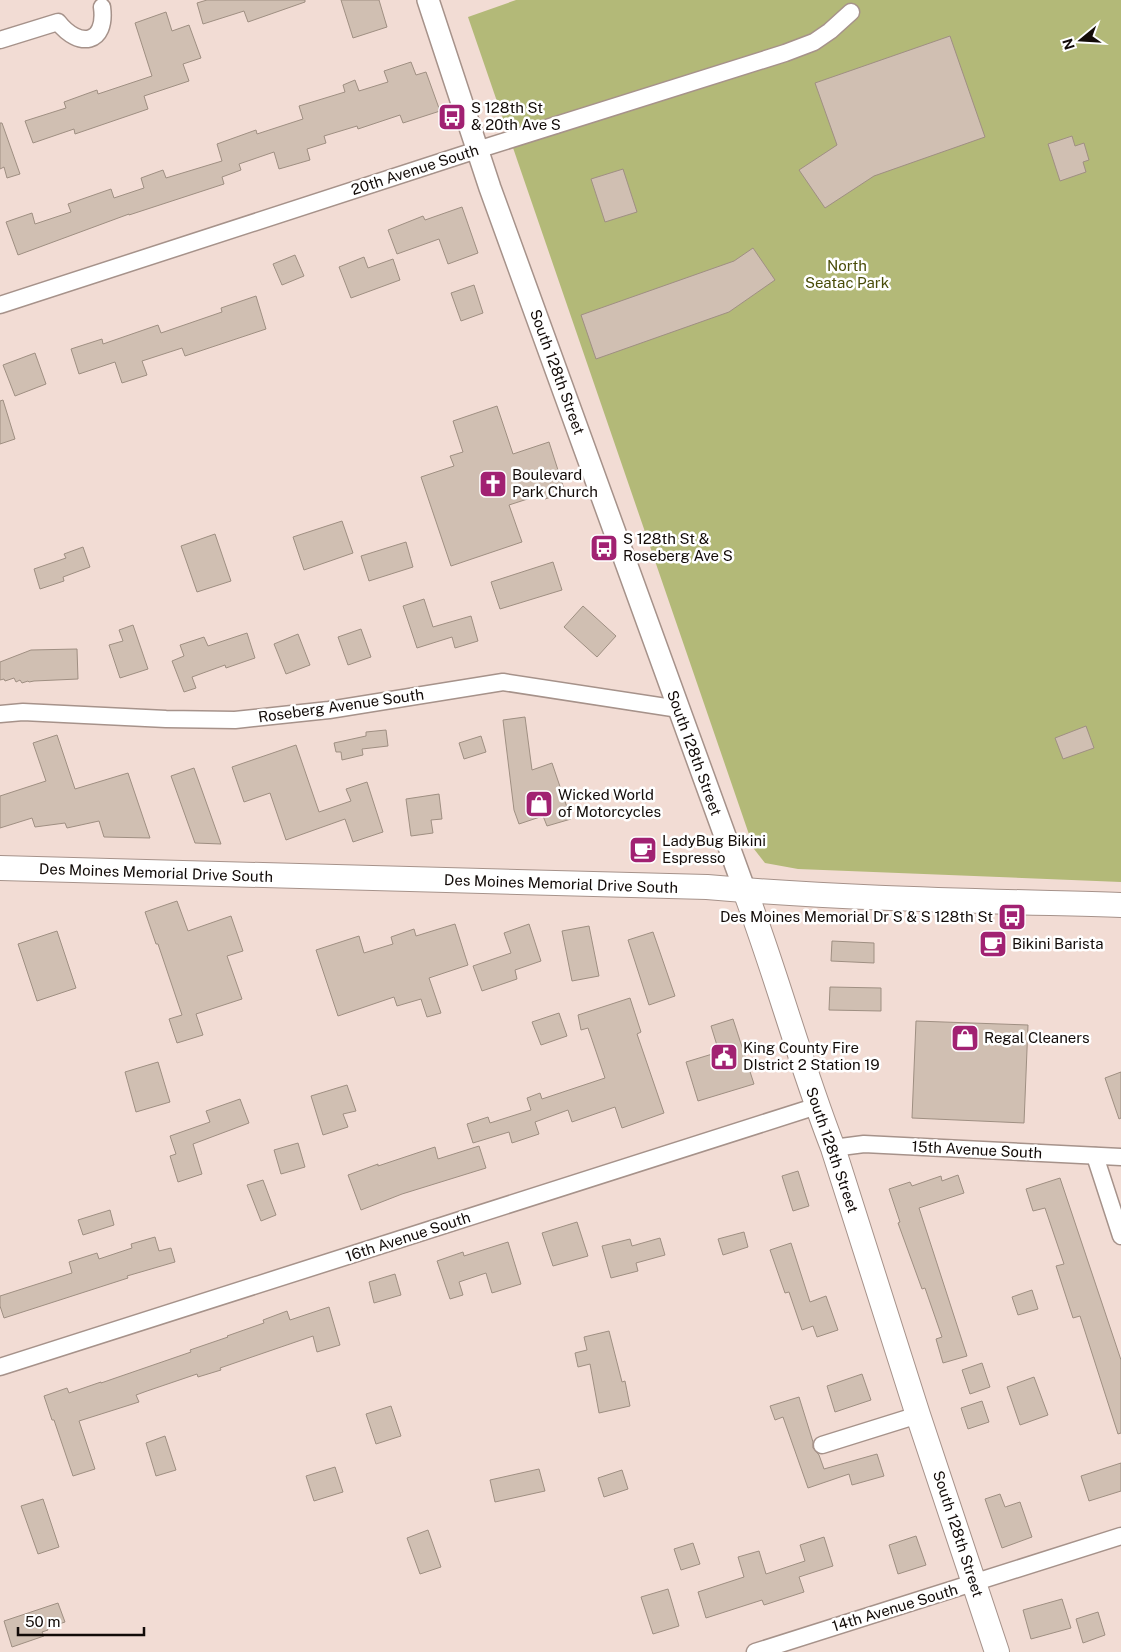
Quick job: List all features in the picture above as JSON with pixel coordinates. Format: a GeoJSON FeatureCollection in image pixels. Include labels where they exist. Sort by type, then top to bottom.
{"type":"FeatureCollection","features":[{"type":"Feature","properties":{"kind":"main road","name":"Des Moines Memorial Drive South"},"geometry":{"type":"LineString","coordinates":[[0,868],[707,888],[983,901],[1121,905]]}},
{"type":"Feature","properties":{"kind":"main road","name":"South 128th Street"},"geometry":{"type":"LineString","coordinates":[[745,891],[817,1106],[833,1148],[997,1652]]}},
{"type":"Feature","properties":{"kind":"street","name":"South 128th Street"},"geometry":{"type":"LineString","coordinates":[[428,0],[477,150],[745,891]]}},
{"type":"Feature","properties":{"kind":"street"},"geometry":{"type":"LineString","coordinates":[[0,40],[58,22],[66,33],[78,39],[86,39],[100,32],[103,24],[102,7]]}},
{"type":"Feature","properties":{"kind":"street","name":"20th Avenue South"},"geometry":{"type":"LineString","coordinates":[[0,304],[785,53],[814,42],[830,32],[850,12]]}},
{"type":"Feature","properties":{"kind":"street","name":"Roseberg Avenue South"},"geometry":{"type":"LineString","coordinates":[[0,714],[23,712],[166,720],[235,720],[329,710],[503,682],[678,709]]}},
{"type":"Feature","properties":{"kind":"street","name":"16th Avenue South"},"geometry":{"type":"LineString","coordinates":[[0,1368],[817,1106]]}},
{"type":"Feature","properties":{"kind":"street","name":"15th Avenue South"},"geometry":{"type":"LineString","coordinates":[[833,1148],[864,1144],[1121,1157]]}},
{"type":"Feature","properties":{"kind":"street"},"geometry":{"type":"LineString","coordinates":[[1095,1156],[1121,1236]]}},
{"type":"Feature","properties":{"kind":"street"},"geometry":{"type":"LineString","coordinates":[[822,1445],[918,1414]]}},
{"type":"Feature","properties":{"kind":"street","name":"14th Avenue South"},"geometry":{"type":"LineString","coordinates":[[754,1652],[1121,1536]]}},
{"type":"Feature","properties":{"kind":"green space","name":"North Seatac Park"},"geometry":{"type":"Polygon","coordinates":[[[516,0],[1121,0],[1121,882],[798,869],[765,863],[754,849],[468,17],[516,0]]]}},
{"type":"Feature","properties":{"kind":"building"},"geometry":{"type":"Polygon","coordinates":[[[207,0],[305,0],[305,2],[248,22],[244,11],[203,24],[197,3],[207,0]]]}},
{"type":"Feature","properties":{"kind":"building"},"geometry":{"type":"Polygon","coordinates":[[[341,0],[379,0],[387,27],[353,38],[341,0]]]}},
{"type":"Feature","properties":{"kind":"building"},"geometry":{"type":"Polygon","coordinates":[[[166,12],[172,31],[189,25],[201,58],[183,64],[189,81],[144,96],[148,109],[75,134],[74,129],[33,143],[25,121],[66,108],[64,102],[97,90],[98,94],[152,76],[135,23],[166,12]]]}},
{"type":"Feature","properties":{"kind":"building"},"geometry":{"type":"Polygon","coordinates":[[[950,36],[985,137],[874,176],[825,208],[799,170],[837,145],[815,83],[950,36]]]}},
{"type":"Feature","properties":{"kind":"building"},"geometry":{"type":"Polygon","coordinates":[[[411,62],[416,75],[426,72],[440,111],[403,123],[400,115],[358,129],[357,126],[324,136],[326,143],[307,149],[310,160],[279,169],[274,152],[239,164],[241,170],[222,177],[224,184],[129,214],[18,255],[6,222],[32,213],[35,224],[71,212],[68,204],[111,189],[114,198],[144,188],[141,178],[163,170],[166,178],[222,161],[217,144],[256,130],[257,134],[303,119],[299,106],[345,92],[343,85],[355,80],[359,91],[388,82],[384,71],[411,62]]]}},
{"type":"Feature","properties":{"kind":"building"},"geometry":{"type":"Polygon","coordinates":[[[0,123],[2,123],[20,174],[7,178],[4,167],[0,169],[0,123]]]}},
{"type":"Feature","properties":{"kind":"building"},"geometry":{"type":"Polygon","coordinates":[[[1072,136],[1075,146],[1084,143],[1089,160],[1083,162],[1086,172],[1060,181],[1048,144],[1072,136]]]}},
{"type":"Feature","properties":{"kind":"building"},"geometry":{"type":"Polygon","coordinates":[[[623,169],[637,212],[605,222],[591,179],[623,169]]]}},
{"type":"Feature","properties":{"kind":"building"},"geometry":{"type":"Polygon","coordinates":[[[462,207],[478,253],[448,264],[439,239],[397,254],[388,230],[423,216],[425,220],[462,207]]]}},
{"type":"Feature","properties":{"kind":"building"},"geometry":{"type":"Polygon","coordinates":[[[753,248],[775,280],[729,312],[596,359],[581,315],[734,261],[753,248]]]}},
{"type":"Feature","properties":{"kind":"building"},"geometry":{"type":"Polygon","coordinates":[[[295,255],[304,276],[282,285],[273,264],[295,255]]]}},
{"type":"Feature","properties":{"kind":"building"},"geometry":{"type":"Polygon","coordinates":[[[364,257],[368,268],[393,259],[400,280],[351,298],[339,267],[364,257]]]}},
{"type":"Feature","properties":{"kind":"building"},"geometry":{"type":"Polygon","coordinates":[[[474,285],[483,313],[461,321],[451,293],[474,285]]]}},
{"type":"Feature","properties":{"kind":"building"},"geometry":{"type":"Polygon","coordinates":[[[256,296],[266,329],[185,356],[182,348],[142,361],[147,375],[122,383],[115,362],[79,374],[71,349],[102,339],[103,344],[158,325],[161,333],[222,312],[221,308],[256,296]]]}},
{"type":"Feature","properties":{"kind":"building"},"geometry":{"type":"Polygon","coordinates":[[[35,353],[46,384],[15,396],[3,365],[35,353]]]}},
{"type":"Feature","properties":{"kind":"building"},"geometry":{"type":"Polygon","coordinates":[[[3,400],[15,439],[0,444],[0,401],[3,400]]]}},
{"type":"Feature","properties":{"kind":"building","name":"Boulevard Park Church"},"geometry":{"type":"Polygon","coordinates":[[[497,406],[513,454],[549,442],[565,492],[545,499],[543,494],[509,505],[522,542],[451,566],[421,477],[454,466],[450,456],[463,452],[453,421],[497,406]]]}},
{"type":"Feature","properties":{"kind":"building"},"geometry":{"type":"Polygon","coordinates":[[[342,521],[353,553],[304,570],[293,537],[342,521]]]}},
{"type":"Feature","properties":{"kind":"building"},"geometry":{"type":"Polygon","coordinates":[[[215,534],[231,581],[197,592],[181,546],[215,534]]]}},
{"type":"Feature","properties":{"kind":"building"},"geometry":{"type":"Polygon","coordinates":[[[406,542],[413,567],[369,581],[361,556],[406,542]]]}},
{"type":"Feature","properties":{"kind":"building"},"geometry":{"type":"Polygon","coordinates":[[[83,547],[90,567],[63,577],[64,581],[40,589],[34,569],[66,558],[64,554],[83,547]]]}},
{"type":"Feature","properties":{"kind":"building"},"geometry":{"type":"Polygon","coordinates":[[[553,562],[562,590],[500,609],[491,582],[553,562]]]}},
{"type":"Feature","properties":{"kind":"building"},"geometry":{"type":"Polygon","coordinates":[[[424,599],[433,627],[471,616],[478,641],[455,648],[452,637],[417,648],[403,606],[424,599]]]}},
{"type":"Feature","properties":{"kind":"building"},"geometry":{"type":"Polygon","coordinates":[[[583,606],[616,636],[597,657],[564,627],[583,606]]]}},
{"type":"Feature","properties":{"kind":"building"},"geometry":{"type":"Polygon","coordinates":[[[133,625],[148,669],[120,678],[109,645],[123,641],[119,630],[133,625]]]}},
{"type":"Feature","properties":{"kind":"building"},"geometry":{"type":"Polygon","coordinates":[[[361,629],[371,657],[348,665],[338,637],[361,629]]]}},
{"type":"Feature","properties":{"kind":"building"},"geometry":{"type":"Polygon","coordinates":[[[247,633],[255,658],[226,668],[225,665],[192,677],[196,688],[184,692],[172,661],[184,656],[180,645],[204,637],[208,646],[247,633]]]}},
{"type":"Feature","properties":{"kind":"building"},"geometry":{"type":"Polygon","coordinates":[[[298,634],[310,665],[286,674],[274,644],[298,634]]]}},
{"type":"Feature","properties":{"kind":"building"},"geometry":{"type":"Polygon","coordinates":[[[77,649],[78,679],[28,681],[22,683],[20,680],[16,682],[14,678],[5,681],[4,679],[0,680],[0,662],[31,650],[77,649]]]}},
{"type":"Feature","properties":{"kind":"building"},"geometry":{"type":"Polygon","coordinates":[[[525,717],[532,770],[552,763],[571,819],[547,826],[543,816],[519,824],[514,810],[503,720],[525,717]]]}},
{"type":"Feature","properties":{"kind":"building"},"geometry":{"type":"Polygon","coordinates":[[[1086,726],[1094,748],[1063,759],[1055,738],[1086,726]]]}},
{"type":"Feature","properties":{"kind":"building"},"geometry":{"type":"Polygon","coordinates":[[[386,730],[388,746],[362,749],[363,755],[342,760],[341,752],[336,752],[334,743],[366,736],[366,732],[386,730]]]}},
{"type":"Feature","properties":{"kind":"building"},"geometry":{"type":"Polygon","coordinates":[[[57,735],[75,789],[128,773],[150,838],[104,837],[99,821],[67,828],[65,823],[35,827],[32,818],[0,828],[0,796],[46,781],[33,743],[57,735]]]}},
{"type":"Feature","properties":{"kind":"building"},"geometry":{"type":"Polygon","coordinates":[[[481,736],[486,752],[464,759],[459,743],[481,736]]]}},
{"type":"Feature","properties":{"kind":"building"},"geometry":{"type":"Polygon","coordinates":[[[296,745],[319,812],[351,801],[346,789],[367,782],[383,832],[353,842],[345,819],[286,840],[270,793],[244,802],[232,767],[296,745]]]}},
{"type":"Feature","properties":{"kind":"building"},"geometry":{"type":"Polygon","coordinates":[[[194,768],[221,844],[195,843],[171,776],[194,768]]]}},
{"type":"Feature","properties":{"kind":"building"},"geometry":{"type":"Polygon","coordinates":[[[439,794],[442,819],[431,820],[433,833],[411,836],[406,799],[439,794]]]}},
{"type":"Feature","properties":{"kind":"building"},"geometry":{"type":"Polygon","coordinates":[[[177,901],[188,931],[231,916],[243,951],[227,956],[242,999],[196,1014],[203,1035],[177,1043],[169,1019],[182,1015],[145,912],[177,901]]]}},
{"type":"Feature","properties":{"kind":"building"},"geometry":{"type":"Polygon","coordinates":[[[455,924],[468,965],[429,978],[441,1013],[427,1017],[421,999],[397,1006],[394,997],[338,1016],[316,950],[359,936],[364,953],[393,944],[391,937],[414,929],[416,936],[455,924]]]}},
{"type":"Feature","properties":{"kind":"building"},"geometry":{"type":"Polygon","coordinates":[[[529,924],[541,961],[515,970],[517,979],[482,991],[473,966],[511,953],[504,933],[529,924]]]}},
{"type":"Feature","properties":{"kind":"building"},"geometry":{"type":"Polygon","coordinates":[[[589,926],[599,976],[572,981],[562,931],[589,926]]]}},
{"type":"Feature","properties":{"kind":"building"},"geometry":{"type":"Polygon","coordinates":[[[57,931],[76,988],[37,1001],[18,944],[57,931]]]}},
{"type":"Feature","properties":{"kind":"building"},"geometry":{"type":"Polygon","coordinates":[[[653,932],[675,996],[649,1005],[628,940],[653,932]]]}},
{"type":"Feature","properties":{"kind":"building"},"geometry":{"type":"Polygon","coordinates":[[[832,941],[874,943],[874,963],[831,961],[832,941]]]}},
{"type":"Feature","properties":{"kind":"building"},"geometry":{"type":"Polygon","coordinates":[[[830,987],[881,988],[881,1011],[829,1010],[830,987]]]}},
{"type":"Feature","properties":{"kind":"building"},"geometry":{"type":"Polygon","coordinates":[[[630,998],[641,1032],[637,1034],[664,1113],[622,1128],[615,1107],[572,1122],[568,1110],[535,1122],[539,1134],[512,1143],[509,1132],[473,1143],[467,1124],[488,1117],[490,1123],[531,1110],[527,1098],[540,1093],[542,1099],[605,1078],[588,1028],[581,1030],[578,1015],[630,998]]]}},
{"type":"Feature","properties":{"kind":"building"},"geometry":{"type":"Polygon","coordinates":[[[559,1013],[567,1036],[541,1045],[532,1022],[559,1013]]]}},
{"type":"Feature","properties":{"kind":"building","name":"King County Fire DIstrict 2 Station 19"},"geometry":{"type":"Polygon","coordinates":[[[733,1019],[754,1084],[698,1101],[686,1062],[719,1052],[711,1026],[733,1019]]]}},
{"type":"Feature","properties":{"kind":"building"},"geometry":{"type":"Polygon","coordinates":[[[916,1021],[1028,1025],[1024,1123],[912,1118],[916,1021]]]}},
{"type":"Feature","properties":{"kind":"building"},"geometry":{"type":"Polygon","coordinates":[[[158,1062],[170,1102],[136,1112],[125,1072],[158,1062]]]}},
{"type":"Feature","properties":{"kind":"building"},"geometry":{"type":"Polygon","coordinates":[[[1121,1072],[1121,1118],[1119,1119],[1105,1078],[1121,1072]]]}},
{"type":"Feature","properties":{"kind":"building"},"geometry":{"type":"Polygon","coordinates":[[[347,1085],[356,1111],[343,1114],[348,1127],[323,1135],[311,1096],[347,1085]]]}},
{"type":"Feature","properties":{"kind":"building"},"geometry":{"type":"Polygon","coordinates":[[[240,1099],[249,1123],[193,1144],[202,1174],[178,1182],[170,1156],[176,1154],[170,1136],[210,1122],[206,1111],[240,1099]]]}},
{"type":"Feature","properties":{"kind":"building"},"geometry":{"type":"Polygon","coordinates":[[[298,1143],[305,1167],[281,1174],[274,1150],[298,1143]]]}},
{"type":"Feature","properties":{"kind":"building"},"geometry":{"type":"Polygon","coordinates":[[[479,1146],[486,1168],[402,1194],[361,1210],[348,1175],[435,1147],[438,1159],[479,1146]]]}},
{"type":"Feature","properties":{"kind":"building"},"geometry":{"type":"Polygon","coordinates":[[[798,1171],[809,1206],[793,1211],[782,1176],[798,1171]]]}},
{"type":"Feature","properties":{"kind":"building"},"geometry":{"type":"Polygon","coordinates":[[[958,1175],[964,1193],[919,1208],[967,1356],[943,1363],[936,1339],[942,1337],[925,1288],[922,1289],[898,1223],[900,1222],[889,1189],[910,1182],[912,1186],[941,1176],[942,1181],[958,1175]]]}},
{"type":"Feature","properties":{"kind":"building"},"geometry":{"type":"Polygon","coordinates":[[[1060,1178],[1121,1360],[1121,1433],[1118,1434],[1080,1316],[1073,1318],[1056,1266],[1064,1264],[1045,1208],[1033,1211],[1026,1189],[1060,1178]]]}},
{"type":"Feature","properties":{"kind":"building"},"geometry":{"type":"Polygon","coordinates":[[[263,1180],[276,1215],[261,1221],[247,1185],[263,1180]]]}},
{"type":"Feature","properties":{"kind":"building"},"geometry":{"type":"Polygon","coordinates":[[[110,1210],[114,1225],[83,1235],[78,1220],[110,1210]]]}},
{"type":"Feature","properties":{"kind":"building"},"geometry":{"type":"Polygon","coordinates":[[[577,1222],[588,1256],[553,1266],[542,1233],[577,1222]]]}},
{"type":"Feature","properties":{"kind":"building"},"geometry":{"type":"Polygon","coordinates":[[[744,1232],[748,1247],[723,1255],[718,1239],[744,1232]]]}},
{"type":"Feature","properties":{"kind":"building"},"geometry":{"type":"Polygon","coordinates":[[[155,1237],[159,1251],[171,1248],[175,1262],[127,1276],[128,1278],[4,1318],[0,1306],[0,1296],[72,1273],[69,1262],[97,1253],[99,1259],[132,1248],[131,1244],[155,1237]]]}},
{"type":"Feature","properties":{"kind":"building"},"geometry":{"type":"Polygon","coordinates":[[[660,1238],[665,1255],[636,1263],[638,1271],[611,1278],[602,1246],[630,1239],[632,1246],[660,1238]]]}},
{"type":"Feature","properties":{"kind":"building"},"geometry":{"type":"Polygon","coordinates":[[[508,1242],[521,1284],[492,1293],[486,1273],[459,1282],[463,1295],[450,1299],[437,1261],[463,1252],[464,1256],[508,1242]]]}},
{"type":"Feature","properties":{"kind":"building"},"geometry":{"type":"Polygon","coordinates":[[[791,1243],[810,1302],[826,1296],[838,1330],[817,1337],[813,1326],[802,1330],[789,1292],[785,1293],[770,1250],[791,1243]]]}},
{"type":"Feature","properties":{"kind":"building"},"geometry":{"type":"Polygon","coordinates":[[[395,1274],[401,1295],[374,1303],[369,1282],[395,1274]]]}},
{"type":"Feature","properties":{"kind":"building"},"geometry":{"type":"Polygon","coordinates":[[[1032,1290],[1038,1309],[1018,1315],[1012,1297],[1032,1290]]]}},
{"type":"Feature","properties":{"kind":"building"},"geometry":{"type":"Polygon","coordinates":[[[329,1307],[340,1345],[317,1352],[313,1336],[220,1368],[221,1370],[198,1377],[197,1374],[147,1391],[136,1395],[139,1402],[79,1421],[95,1469],[73,1476],[44,1396],[67,1388],[69,1393],[191,1352],[190,1350],[264,1323],[263,1320],[287,1311],[290,1320],[329,1307]]]}},
{"type":"Feature","properties":{"kind":"building"},"geometry":{"type":"Polygon","coordinates":[[[609,1331],[622,1382],[625,1381],[630,1406],[599,1413],[590,1364],[578,1367],[575,1353],[587,1350],[584,1337],[609,1331]]]}},
{"type":"Feature","properties":{"kind":"building"},"geometry":{"type":"Polygon","coordinates":[[[982,1363],[990,1387],[970,1394],[962,1370],[982,1363]]]}},
{"type":"Feature","properties":{"kind":"building"},"geometry":{"type":"Polygon","coordinates":[[[862,1374],[871,1400],[835,1412],[827,1386],[862,1374]]]}},
{"type":"Feature","properties":{"kind":"building"},"geometry":{"type":"Polygon","coordinates":[[[1034,1377],[1048,1415],[1020,1425],[1007,1387],[1034,1377]]]}},
{"type":"Feature","properties":{"kind":"building"},"geometry":{"type":"Polygon","coordinates":[[[799,1397],[813,1442],[813,1448],[819,1455],[824,1469],[877,1454],[884,1476],[852,1485],[849,1474],[808,1488],[783,1417],[775,1420],[770,1406],[799,1397]]]}},
{"type":"Feature","properties":{"kind":"building"},"geometry":{"type":"Polygon","coordinates":[[[982,1401],[989,1422],[968,1429],[961,1408],[982,1401]]]}},
{"type":"Feature","properties":{"kind":"building"},"geometry":{"type":"Polygon","coordinates":[[[391,1406],[401,1436],[376,1444],[366,1414],[391,1406]]]}},
{"type":"Feature","properties":{"kind":"building"},"geometry":{"type":"Polygon","coordinates":[[[165,1436],[176,1470],[156,1476],[146,1443],[165,1436]]]}},
{"type":"Feature","properties":{"kind":"building"},"geometry":{"type":"Polygon","coordinates":[[[1121,1463],[1121,1491],[1089,1501],[1081,1476],[1121,1463]]]}},
{"type":"Feature","properties":{"kind":"building"},"geometry":{"type":"Polygon","coordinates":[[[335,1467],[343,1492],[314,1501],[306,1476],[335,1467]]]}},
{"type":"Feature","properties":{"kind":"building"},"geometry":{"type":"Polygon","coordinates":[[[539,1469],[545,1491],[495,1502],[490,1480],[539,1469]]]}},
{"type":"Feature","properties":{"kind":"building"},"geometry":{"type":"Polygon","coordinates":[[[622,1470],[628,1489],[604,1497],[598,1478],[622,1470]]]}},
{"type":"Feature","properties":{"kind":"building"},"geometry":{"type":"Polygon","coordinates":[[[1000,1494],[1005,1507],[1020,1502],[1032,1537],[1002,1548],[985,1499],[1000,1494]]]}},
{"type":"Feature","properties":{"kind":"building"},"geometry":{"type":"Polygon","coordinates":[[[43,1499],[59,1547],[38,1554],[21,1506],[43,1499]]]}},
{"type":"Feature","properties":{"kind":"building"},"geometry":{"type":"Polygon","coordinates":[[[428,1530],[441,1567],[420,1574],[407,1538],[428,1530]]]}},
{"type":"Feature","properties":{"kind":"building"},"geometry":{"type":"Polygon","coordinates":[[[916,1536],[926,1565],[898,1574],[889,1545],[916,1536]]]}},
{"type":"Feature","properties":{"kind":"building"},"geometry":{"type":"Polygon","coordinates":[[[824,1537],[833,1566],[799,1577],[804,1592],[764,1605],[762,1600],[706,1618],[698,1592],[744,1577],[738,1557],[759,1551],[766,1574],[805,1561],[800,1545],[824,1537]]]}},
{"type":"Feature","properties":{"kind":"building"},"geometry":{"type":"Polygon","coordinates":[[[693,1543],[700,1564],[681,1570],[674,1549],[693,1543]]]}},
{"type":"Feature","properties":{"kind":"building"},"geometry":{"type":"Polygon","coordinates":[[[668,1589],[679,1626],[653,1634],[641,1597],[668,1589]]]}},
{"type":"Feature","properties":{"kind":"building"},"geometry":{"type":"Polygon","coordinates":[[[1062,1599],[1071,1628],[1031,1639],[1023,1610],[1062,1599]]]}},
{"type":"Feature","properties":{"kind":"building"},"geometry":{"type":"Polygon","coordinates":[[[58,1603],[65,1622],[47,1628],[48,1630],[42,1632],[44,1636],[12,1647],[4,1621],[58,1603]]]}},
{"type":"Feature","properties":{"kind":"building"},"geometry":{"type":"Polygon","coordinates":[[[1098,1612],[1105,1635],[1083,1643],[1076,1619],[1098,1612]]]}},
{"type":"Feature","properties":{"kind":"place","name":"S 128th St & 20th Ave S"},"geometry":{"type":"Point","coordinates":[452,117]}},
{"type":"Feature","properties":{"kind":"place","name":"Boulevard Park Church"},"geometry":{"type":"Point","coordinates":[493,484]}},
{"type":"Feature","properties":{"kind":"place","name":"S 128th St & Roseberg Ave S"},"geometry":{"type":"Point","coordinates":[604,548]}},
{"type":"Feature","properties":{"kind":"place","name":"Wicked World of Motorcycles"},"geometry":{"type":"Point","coordinates":[539,804]}},
{"type":"Feature","properties":{"kind":"place","name":"LadyBug Bikini Espresso"},"geometry":{"type":"Point","coordinates":[643,850]}},
{"type":"Feature","properties":{"kind":"place","name":"Des Moines Memorial Dr S & S 128th St"},"geometry":{"type":"Point","coordinates":[1012,917]}},
{"type":"Feature","properties":{"kind":"place","name":"Bikini Barista"},"geometry":{"type":"Point","coordinates":[993,944]}},
{"type":"Feature","properties":{"kind":"place","name":"Regal Cleaners"},"geometry":{"type":"Point","coordinates":[965,1038]}},
{"type":"Feature","properties":{"kind":"place","name":"King County Fire DIstrict 2 Station 19"},"geometry":{"type":"Point","coordinates":[724,1057]}}]}
